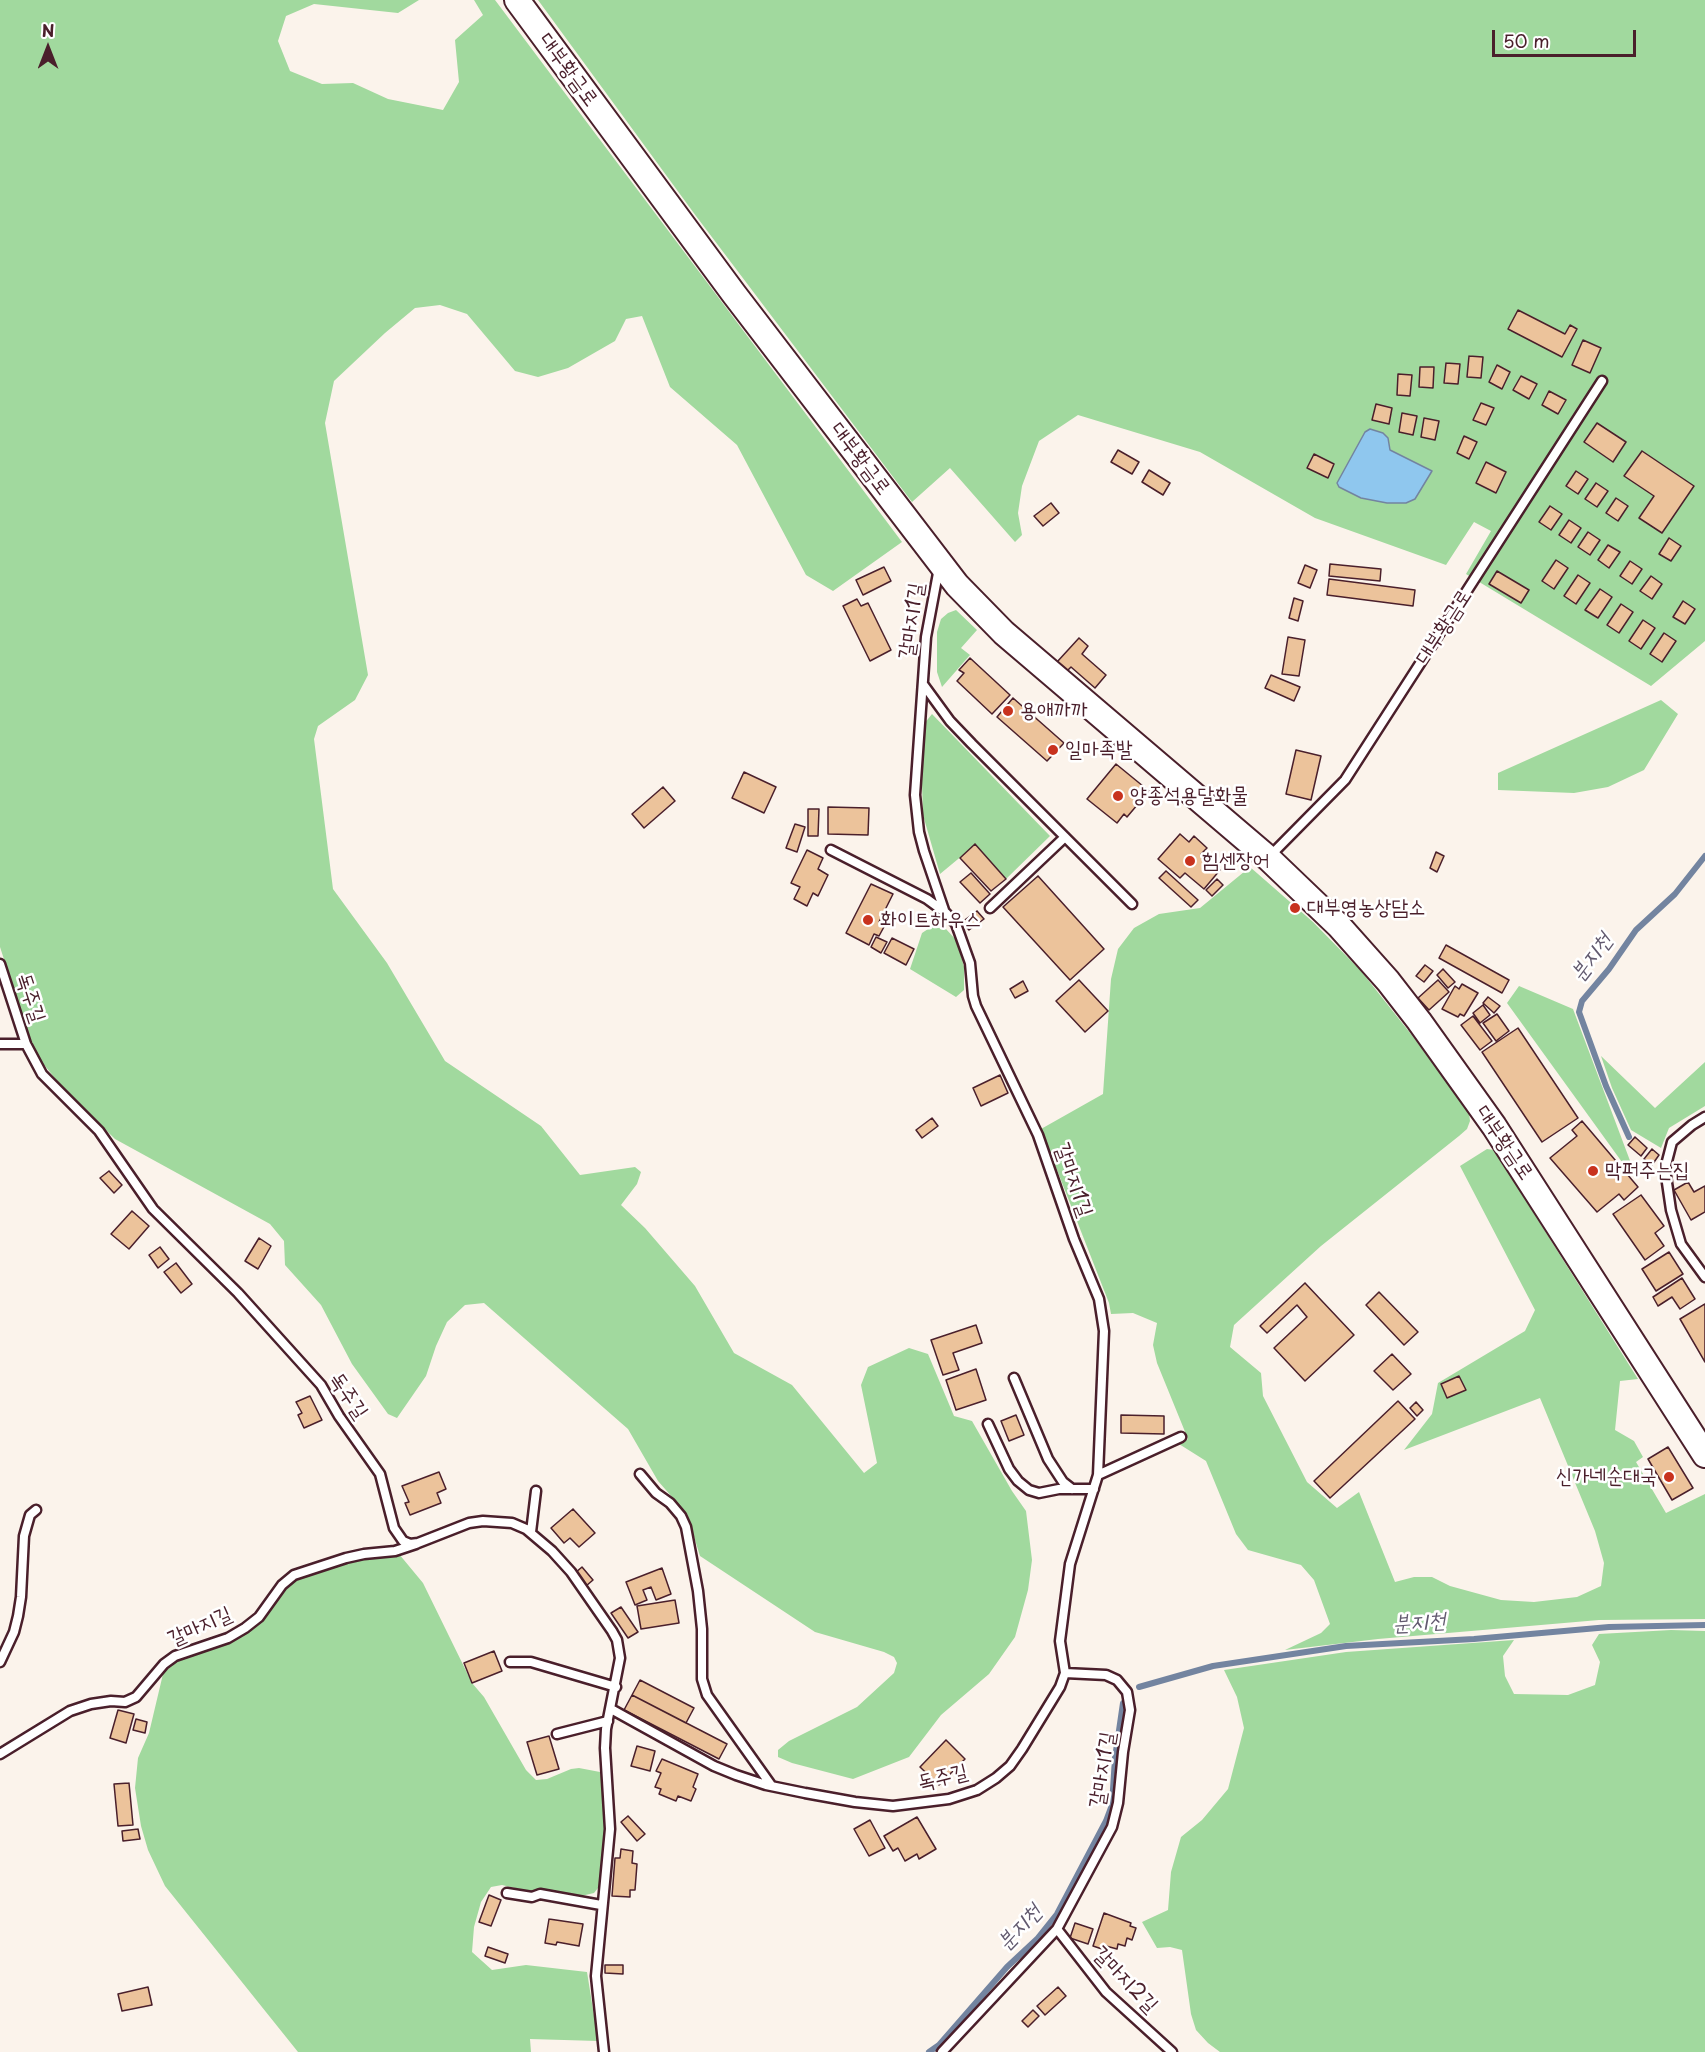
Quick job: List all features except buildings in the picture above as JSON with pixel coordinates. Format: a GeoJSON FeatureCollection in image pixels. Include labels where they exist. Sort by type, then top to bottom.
{"type":"FeatureCollection","features":[{"type":"Feature","properties":{"kind":"main road","name":"대부황금로"},"geometry":{"type":"LineString","coordinates":[[517,0],[734,294],[939,564],[975,605],[1004,633],[1268,858],[1361,949],[1419,1021],[1494,1126],[1705,1455]]}},
{"type":"Feature","properties":{"kind":"lane","name":"대부황금로"},"geometry":{"type":"LineString","coordinates":[[1268,858],[1345,780],[1602,381]]}},
{"type":"Feature","properties":{"kind":"lane","name":"갈마지1길"},"geometry":{"type":"LineString","coordinates":[[939,564],[929,615],[922,683],[916,772],[916,813],[927,862],[946,913]]}},
{"type":"Feature","properties":{"kind":"lane","name":"갈마지1길"},"geometry":{"type":"LineString","coordinates":[[922,683],[957,729],[1132,904]]}},
{"type":"Feature","properties":{"kind":"lane"},"geometry":{"type":"LineString","coordinates":[[990,908],[1065,837]]}},
{"type":"Feature","properties":{"kind":"lane","name":"갈마지1길"},"geometry":{"type":"LineString","coordinates":[[831,850],[927,898],[956,924],[970,963],[976,1006],[1038,1135],[1074,1239],[1099,1299],[1104,1331],[1098,1475],[1070,1564],[1060,1641],[1065,1673],[1106,1675],[1117,1680],[1127,1692],[1130,1710],[1118,1803],[1112,1827],[1057,1929],[942,2052]]}},
{"type":"Feature","properties":{"kind":"lane","name":"독주길"},"geometry":{"type":"LineString","coordinates":[[0,964],[26,1044],[42,1074],[99,1131],[153,1209],[238,1293],[313,1375],[380,1473],[394,1528],[403,1541],[410,1544],[418,1543]]}},
{"type":"Feature","properties":{"kind":"lane","name":"독주길"},"geometry":{"type":"LineString","coordinates":[[0,1044],[26,1044]]}},
{"type":"Feature","properties":{"kind":"lane"},"geometry":{"type":"LineString","coordinates":[[1705,1117],[1671,1142],[1665,1169],[1671,1210],[1681,1244],[1705,1277]]}},
{"type":"Feature","properties":{"kind":"lane"},"geometry":{"type":"LineString","coordinates":[[1014,1378],[1048,1459],[1063,1482],[1072,1490]]}},
{"type":"Feature","properties":{"kind":"lane"},"geometry":{"type":"LineString","coordinates":[[988,1425],[1009,1469],[1029,1490],[1039,1493],[1059,1489],[1094,1489]]}},
{"type":"Feature","properties":{"kind":"lane"},"geometry":{"type":"LineString","coordinates":[[1098,1475],[1181,1437]]}},
{"type":"Feature","properties":{"kind":"lane"},"geometry":{"type":"LineString","coordinates":[[640,1474],[657,1493],[670,1503],[681,1516],[686,1527],[698,1591],[702,1629],[702,1679],[707,1695],[771,1786]]}},
{"type":"Feature","properties":{"kind":"lane"},"geometry":{"type":"LineString","coordinates":[[531,1532],[536,1491]]}},
{"type":"Feature","properties":{"kind":"lane"},"geometry":{"type":"LineString","coordinates":[[0,1662],[14,1632],[18,1616],[24,1536],[30,1515],[36,1510]]}},
{"type":"Feature","properties":{"kind":"lane"},"geometry":{"type":"LineString","coordinates":[[418,1543],[469,1523],[483,1521],[512,1523],[531,1532],[571,1572],[617,1640],[620,1658],[608,1721],[605,1757],[610,1829],[596,1976],[596,1995],[604,2052]]}},
{"type":"Feature","properties":{"kind":"lane","name":"갈마지길"},"geometry":{"type":"LineString","coordinates":[[0,1754],[70,1712],[91,1704],[111,1701],[125,1702],[136,1697],[164,1664],[175,1656],[228,1638],[245,1628],[259,1617],[282,1585],[294,1575],[346,1558],[394,1551],[418,1543]]}},
{"type":"Feature","properties":{"kind":"lane"},"geometry":{"type":"LineString","coordinates":[[510,1662],[531,1662],[615,1688]]}},
{"type":"Feature","properties":{"kind":"lane","name":"독주길"},"geometry":{"type":"LineString","coordinates":[[611,1709],[714,1766],[771,1786],[855,1802],[893,1806],[949,1799],[977,1790],[1010,1766],[1037,1726],[1060,1687],[1065,1673]]}},
{"type":"Feature","properties":{"kind":"lane"},"geometry":{"type":"LineString","coordinates":[[557,1734],[608,1721]]}},
{"type":"Feature","properties":{"kind":"lane"},"geometry":{"type":"LineString","coordinates":[[507,1893],[532,1897],[540,1894],[602,1905]]}},
{"type":"Feature","properties":{"kind":"lane","name":"갈마지2길"},"geometry":{"type":"LineString","coordinates":[[1057,1929],[1106,1992],[1172,2052]]}},
{"type":"Feature","properties":{"kind":"green space"},"geometry":{"type":"Polygon","coordinates":[[[0,0],[419,0],[398,13],[314,4],[286,16],[278,41],[290,71],[322,84],[353,83],[388,99],[443,110],[459,82],[455,40],[483,15],[474,0],[495,0],[902,542],[833,591],[806,575],[737,445],[670,387],[642,316],[626,319],[615,341],[568,368],[538,377],[515,371],[467,314],[440,305],[415,308],[334,381],[325,423],[368,675],[355,700],[318,726],[314,739],[333,889],[387,963],[445,1061],[541,1126],[580,1175],[635,1167],[641,1172],[637,1184],[621,1205],[645,1228],[695,1286],[734,1353],[792,1385],[864,1473],[877,1463],[861,1385],[868,1367],[909,1348],[928,1354],[954,1416],[972,1421],[1026,1511],[1032,1560],[1028,1590],[1015,1637],[989,1674],[941,1715],[909,1757],[853,1779],[792,1763],[778,1757],[778,1750],[789,1741],[857,1707],[894,1673],[897,1663],[894,1657],[815,1632],[700,1556],[687,1514],[658,1481],[628,1429],[484,1303],[465,1305],[447,1322],[426,1376],[397,1418],[388,1414],[352,1364],[321,1305],[285,1265],[284,1241],[270,1224],[115,1139],[62,1087],[41,1061],[29,1036],[0,947],[0,0]]]}},
{"type":"Feature","properties":{"kind":"green space"},"geometry":{"type":"Polygon","coordinates":[[[538,0],[1705,0],[1705,641],[1651,686],[1466,574],[1491,531],[1474,522],[1446,565],[1315,518],[1200,452],[1078,415],[1039,441],[1022,486],[1018,513],[1022,535],[1015,542],[950,468],[912,502],[696,216],[538,0]]]}},
{"type":"Feature","properties":{"kind":"green space"},"geometry":{"type":"Polygon","coordinates":[[[956,610],[977,630],[961,648],[970,655],[942,687],[937,672],[937,632],[941,619],[956,610]]]}},
{"type":"Feature","properties":{"kind":"green space"},"geometry":{"type":"Polygon","coordinates":[[[1661,700],[1678,714],[1644,770],[1608,787],[1574,793],[1498,790],[1498,773],[1661,700]]]}},
{"type":"Feature","properties":{"kind":"green space"},"geometry":{"type":"Polygon","coordinates":[[[932,714],[1050,836],[1006,879],[975,845],[940,874],[923,815],[924,724],[932,714]]]}},
{"type":"Feature","properties":{"kind":"green space"},"geometry":{"type":"Polygon","coordinates":[[[1250,867],[1313,922],[1361,971],[1469,1113],[1470,1121],[1467,1129],[1459,1136],[1321,1246],[1234,1325],[1230,1347],[1261,1373],[1263,1396],[1307,1482],[1337,1508],[1359,1492],[1395,1582],[1414,1577],[1432,1577],[1450,1586],[1501,1600],[1534,1602],[1577,1597],[1601,1586],[1604,1563],[1595,1531],[1540,1398],[1404,1450],[1432,1414],[1438,1383],[1525,1331],[1535,1310],[1460,1166],[1487,1149],[1494,1150],[1638,1379],[1620,1381],[1615,1430],[1634,1441],[1643,1457],[1636,1462],[1666,1513],[1705,1494],[1705,1619],[1599,1620],[1378,1639],[1285,1650],[1321,1633],[1330,1624],[1314,1580],[1301,1565],[1248,1550],[1236,1534],[1206,1461],[1179,1444],[1188,1439],[1157,1363],[1153,1345],[1157,1323],[1133,1313],[1111,1314],[1109,1303],[1041,1129],[1103,1094],[1111,979],[1118,949],[1134,928],[1159,914],[1200,908],[1250,867]]]}},
{"type":"Feature","properties":{"kind":"green space"},"geometry":{"type":"Polygon","coordinates":[[[931,927],[946,929],[957,941],[964,967],[964,990],[956,997],[910,969],[922,933],[931,927]]]}},
{"type":"Feature","properties":{"kind":"green space"},"geometry":{"type":"Polygon","coordinates":[[[1519,986],[1573,1009],[1632,1166],[1627,1169],[1507,1003],[1519,986]]]}},
{"type":"Feature","properties":{"kind":"green space"},"geometry":{"type":"Polygon","coordinates":[[[1601,1056],[1655,1108],[1705,1062],[1705,1106],[1669,1128],[1661,1148],[1631,1130],[1612,1088],[1601,1056]]]}},
{"type":"Feature","properties":{"kind":"green space"},"geometry":{"type":"Polygon","coordinates":[[[399,1554],[423,1583],[472,1683],[484,1697],[526,1770],[536,1780],[547,1779],[579,1768],[600,1772],[605,1796],[606,1819],[601,1881],[598,1888],[594,1893],[581,1896],[546,1889],[528,1891],[502,1885],[491,1887],[481,1902],[474,1927],[472,1952],[492,1970],[526,1965],[587,1972],[598,2041],[530,2039],[531,2052],[298,2052],[165,1886],[148,1850],[141,1826],[135,1788],[138,1758],[149,1733],[163,1674],[180,1657],[220,1647],[244,1635],[266,1616],[282,1593],[297,1578],[354,1560],[399,1554]]]}},
{"type":"Feature","properties":{"kind":"green space"},"geometry":{"type":"Polygon","coordinates":[[[1671,1630],[1705,1631],[1705,2052],[1220,2052],[1196,2030],[1191,2014],[1182,1950],[1170,1947],[1157,1948],[1142,1922],[1168,1910],[1171,1872],[1181,1837],[1202,1820],[1228,1789],[1244,1728],[1237,1697],[1224,1670],[1346,1652],[1514,1640],[1503,1656],[1505,1676],[1514,1694],[1568,1695],[1595,1685],[1600,1662],[1592,1645],[1599,1634],[1671,1630]]]}},
{"type":"Feature","properties":{"kind":"water"},"geometry":{"type":"Polygon","coordinates":[[[1370,429],[1383,433],[1388,438],[1390,450],[1432,471],[1415,499],[1406,503],[1387,503],[1361,498],[1339,487],[1337,483],[1365,432],[1370,429]]]}},
{"type":"Feature","properties":{"kind":"waterway","name":"분지천"},"geometry":{"type":"LineString","coordinates":[[1629,1137],[1606,1086],[1579,1012],[1582,1001],[1609,969],[1636,930],[1675,894],[1705,856]]}},
{"type":"Feature","properties":{"kind":"waterway","name":"분지천"},"geometry":{"type":"LineString","coordinates":[[1139,1687],[1213,1666],[1346,1646],[1474,1639],[1609,1627],[1705,1625]]}},
{"type":"Feature","properties":{"kind":"waterway","name":"분지천"},"geometry":{"type":"LineString","coordinates":[[929,2052],[939,2045],[1007,1967],[1037,1939],[1057,1914],[1106,1821],[1112,1805],[1115,1758],[1123,1703]]}},
{"type":"Feature","properties":{"kind":"place","name":"용애까까"},"geometry":{"type":"Point","coordinates":[1008,711]}},
{"type":"Feature","properties":{"kind":"place","name":"일마족발"},"geometry":{"type":"Point","coordinates":[1053,750]}},
{"type":"Feature","properties":{"kind":"place","name":"양종석용달화물"},"geometry":{"type":"Point","coordinates":[1118,796]}},
{"type":"Feature","properties":{"kind":"place","name":"힘센장어"},"geometry":{"type":"Point","coordinates":[1190,861]}},
{"type":"Feature","properties":{"kind":"place","name":"대부영농상담소"},"geometry":{"type":"Point","coordinates":[1295,908]}},
{"type":"Feature","properties":{"kind":"place","name":"화이트하우스"},"geometry":{"type":"Point","coordinates":[868,920]}},
{"type":"Feature","properties":{"kind":"place","name":"막퍼주는집"},"geometry":{"type":"Point","coordinates":[1593,1171]}},
{"type":"Feature","properties":{"kind":"place","name":"신가네순대국"},"geometry":{"type":"Point","coordinates":[1669,1477]}}]}
